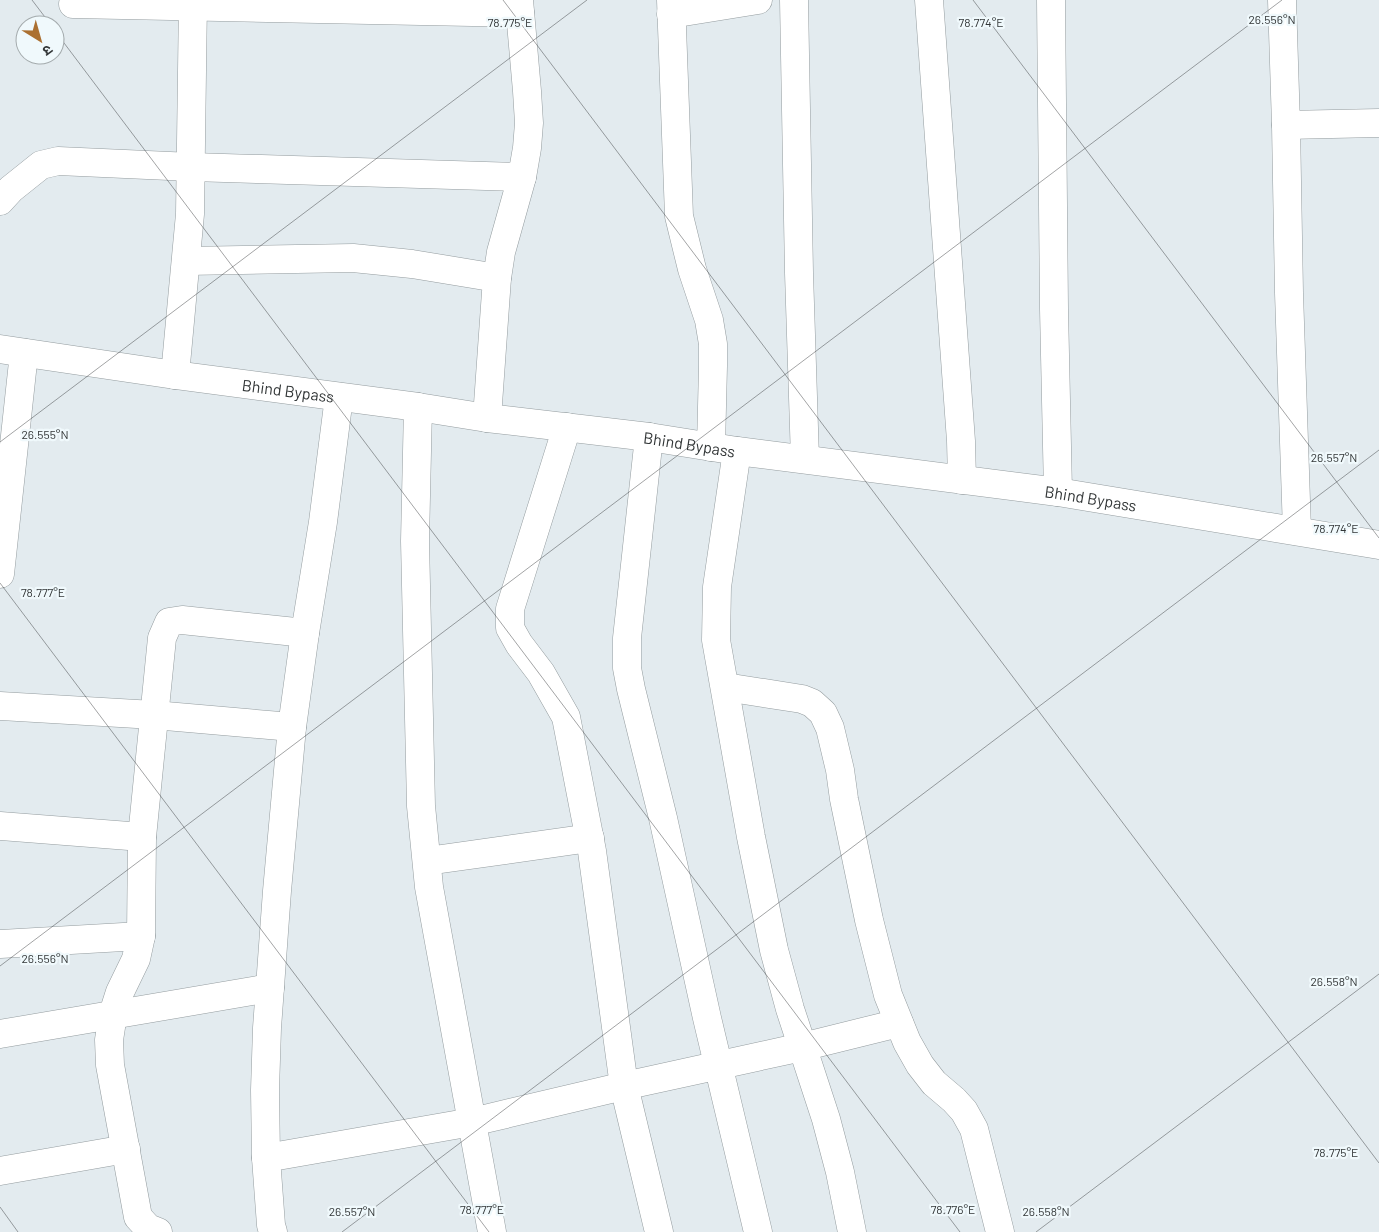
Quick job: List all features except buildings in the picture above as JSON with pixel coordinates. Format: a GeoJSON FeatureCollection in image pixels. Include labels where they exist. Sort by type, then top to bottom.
{"type":"FeatureCollection","features":[{"type":"Feature","properties":{"kind":"street"},"geometry":{"type":"LineString","coordinates":[[758,0],[671,7],[679,216],[692,269],[709,320],[724,448],[716,640],[724,688],[774,950],[802,1047],[826,1119],[840,1172],[852,1232]]}},
{"type":"Feature","properties":{"kind":"street"},"geometry":{"type":"LineString","coordinates":[[794,0],[799,273],[805,459]]}},
{"type":"Feature","properties":{"kind":"street"},"geometry":{"type":"LineString","coordinates":[[929,0],[961,432],[962,480]]}},
{"type":"Feature","properties":{"kind":"street"},"geometry":{"type":"LineString","coordinates":[[1051,0],[1058,492]]}},
{"type":"Feature","properties":{"kind":"street"},"geometry":{"type":"LineString","coordinates":[[1282,0],[1297,531]]}},
{"type":"Feature","properties":{"kind":"street"},"geometry":{"type":"LineString","coordinates":[[175,375],[186,261],[192,167],[193,3]]}},
{"type":"Feature","properties":{"kind":"street"},"geometry":{"type":"LineString","coordinates":[[73,4],[193,3],[519,6],[524,51],[528,148],[501,252],[497,278],[487,418]]}},
{"type":"Feature","properties":{"kind":"street"},"geometry":{"type":"LineString","coordinates":[[1286,125],[1379,123]]}},
{"type":"Feature","properties":{"kind":"street"},"geometry":{"type":"LineString","coordinates":[[0,202],[11,189],[40,165],[58,161],[522,177]]}},
{"type":"Feature","properties":{"kind":"street"},"geometry":{"type":"LineString","coordinates":[[186,261],[354,258],[412,264],[497,278]]}},
{"type":"Feature","properties":{"kind":"street"},"geometry":{"type":"LineString","coordinates":[[0,574],[12,351]]}},
{"type":"Feature","properties":{"kind":"street","name":"Bhind Bypass"},"geometry":{"type":"LineString","coordinates":[[12,351],[487,418],[649,437],[1058,492],[1379,545]]}},
{"type":"Feature","properties":{"kind":"street"},"geometry":{"type":"LineString","coordinates":[[273,1232],[270,1225],[266,1158],[265,1090],[267,1028],[277,891],[292,727],[323,522],[339,397]]}},
{"type":"Feature","properties":{"kind":"street"},"geometry":{"type":"LineString","coordinates":[[418,407],[415,541],[421,806],[429,887],[492,1232]]}},
{"type":"Feature","properties":{"kind":"street"},"geometry":{"type":"LineString","coordinates":[[567,428],[510,609],[510,628],[519,644],[541,673],[566,718],[590,838],[624,1086],[659,1232]]}},
{"type":"Feature","properties":{"kind":"street"},"geometry":{"type":"LineString","coordinates":[[649,437],[627,638],[627,668],[758,1232]]}},
{"type":"Feature","properties":{"kind":"street"},"geometry":{"type":"LineString","coordinates":[[146,1227],[126,1149],[110,1065],[109,1040],[113,1014],[120,992],[136,959],[141,936],[142,837],[162,638],[169,622],[182,620],[305,633]]}},
{"type":"Feature","properties":{"kind":"street"},"geometry":{"type":"LineString","coordinates":[[724,688],[802,699],[812,703],[822,713],[830,728],[877,954],[888,995],[907,1042],[920,1065],[934,1083],[964,1111],[974,1129],[1000,1232]]}},
{"type":"Feature","properties":{"kind":"street"},"geometry":{"type":"LineString","coordinates":[[0,706],[292,727]]}},
{"type":"Feature","properties":{"kind":"street"},"geometry":{"type":"LineString","coordinates":[[0,826],[142,837]]}},
{"type":"Feature","properties":{"kind":"street"},"geometry":{"type":"LineString","coordinates":[[426,861],[590,838]]}},
{"type":"Feature","properties":{"kind":"street"},"geometry":{"type":"LineString","coordinates":[[0,944],[141,936]]}},
{"type":"Feature","properties":{"kind":"street"},"geometry":{"type":"LineString","coordinates":[[0,1034],[270,988]]}},
{"type":"Feature","properties":{"kind":"street"},"geometry":{"type":"LineString","coordinates":[[266,1158],[472,1122],[899,1023]]}},
{"type":"Feature","properties":{"kind":"street"},"geometry":{"type":"LineString","coordinates":[[0,1171],[126,1149]]}}]}
